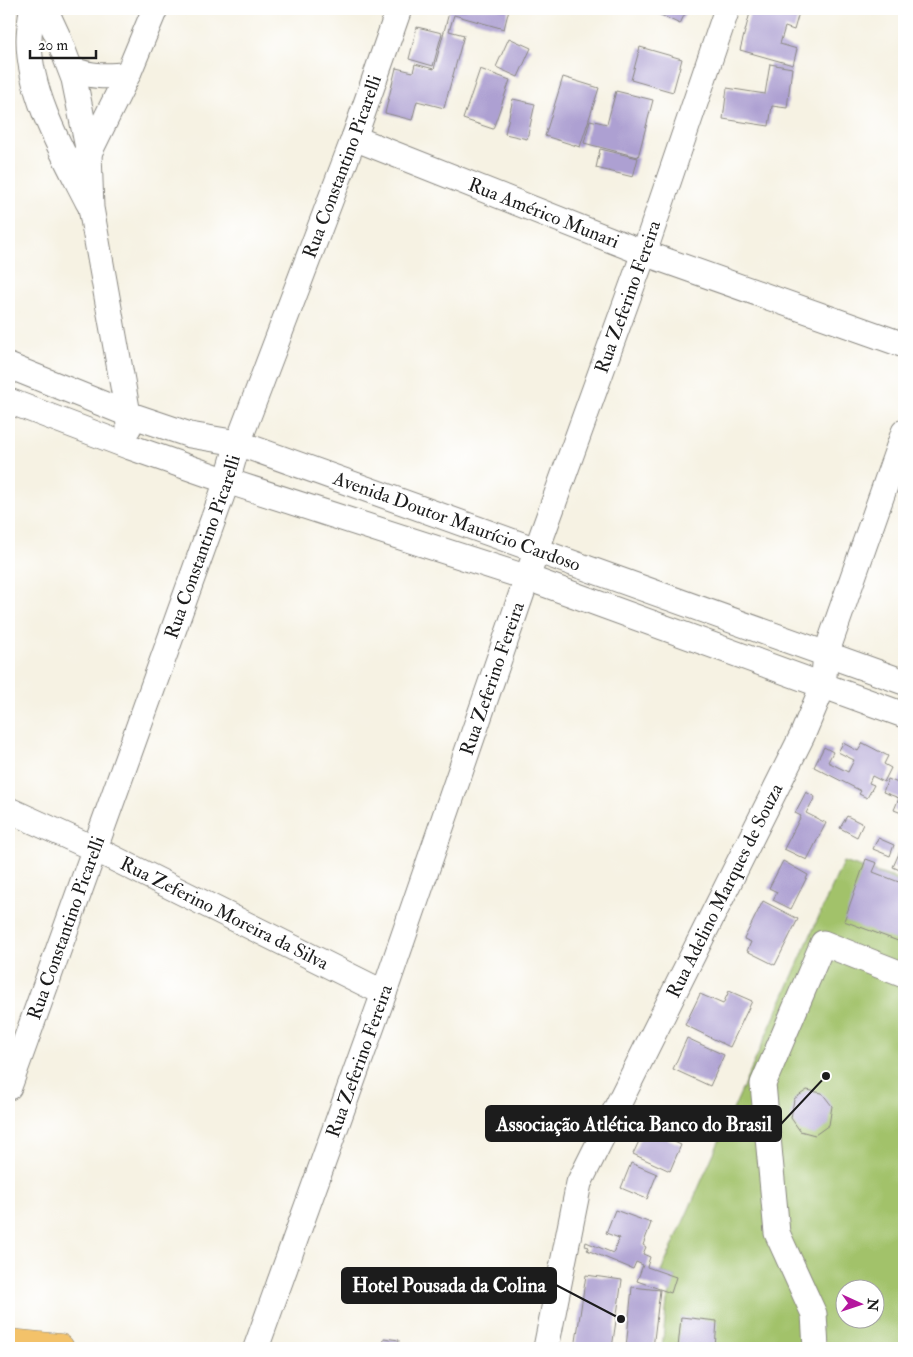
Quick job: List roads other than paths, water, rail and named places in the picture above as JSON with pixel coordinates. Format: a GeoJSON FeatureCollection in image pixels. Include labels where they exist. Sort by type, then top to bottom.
{"type":"FeatureCollection","features":[{"type":"Feature","properties":{"kind":"main road"},"geometry":{"type":"LineString","coordinates":[[9,1343],[60,1348]]}},
{"type":"Feature","properties":{"kind":"street"},"geometry":{"type":"LineString","coordinates":[[32,9],[29,40],[32,73],[42,105],[79,159]]}},
{"type":"Feature","properties":{"kind":"street"},"geometry":{"type":"LineString","coordinates":[[44,9],[58,37],[70,69],[79,159],[91,208],[128,414],[130,447]]}},
{"type":"Feature","properties":{"kind":"street"},"geometry":{"type":"LineString","coordinates":[[79,159],[128,74],[155,9]]}},
{"type":"Feature","properties":{"kind":"street","name":"Rua Constantino Picarelli"},"geometry":{"type":"LineString","coordinates":[[9,1087],[227,481],[238,444],[354,138],[400,9]]}},
{"type":"Feature","properties":{"kind":"street","name":"Rua Zeferino Fereira"},"geometry":{"type":"LineString","coordinates":[[256,1348],[384,993],[537,550],[644,253],[727,9]]}},
{"type":"Feature","properties":{"kind":"street"},"geometry":{"type":"LineString","coordinates":[[70,69],[85,75],[98,77],[128,74]]}},
{"type":"Feature","properties":{"kind":"street","name":"Rua Américo Munari"},"geometry":{"type":"LineString","coordinates":[[354,138],[644,253],[904,345]]}},
{"type":"Feature","properties":{"kind":"street","name":"Avenida Doutor Maurício Cardoso"},"geometry":{"type":"LineString","coordinates":[[9,366],[128,414],[190,436],[238,444],[904,682]]}},
{"type":"Feature","properties":{"kind":"street","name":"Avenida Doutor Maurício Cardoso"},"geometry":{"type":"LineString","coordinates":[[9,401],[227,481],[528,578],[904,715]]}},
{"type":"Feature","properties":{"kind":"street","name":"Rua Adelino Marques de Souza"},"geometry":{"type":"LineString","coordinates":[[546,1348],[579,1183],[798,745],[823,686],[826,654],[904,432]]}},
{"type":"Feature","properties":{"kind":"street","name":"Rua Zeferino Moreira da Silva"},"geometry":{"type":"LineString","coordinates":[[9,810],[95,849],[384,993]]}},
{"type":"Feature","properties":{"kind":"street"},"geometry":{"type":"LineString","coordinates":[[816,1348],[814,1314],[777,1233],[763,1084],[823,943],[904,975]]}},
{"type":"Feature","properties":{"kind":"place","name":"Associação Atlética Banco do Brasil"},"geometry":{"type":"Point","coordinates":[826,1076]}},
{"type":"Feature","properties":{"kind":"place","name":"Hotel Pousada da Colina"},"geometry":{"type":"Point","coordinates":[621,1319]}}]}
